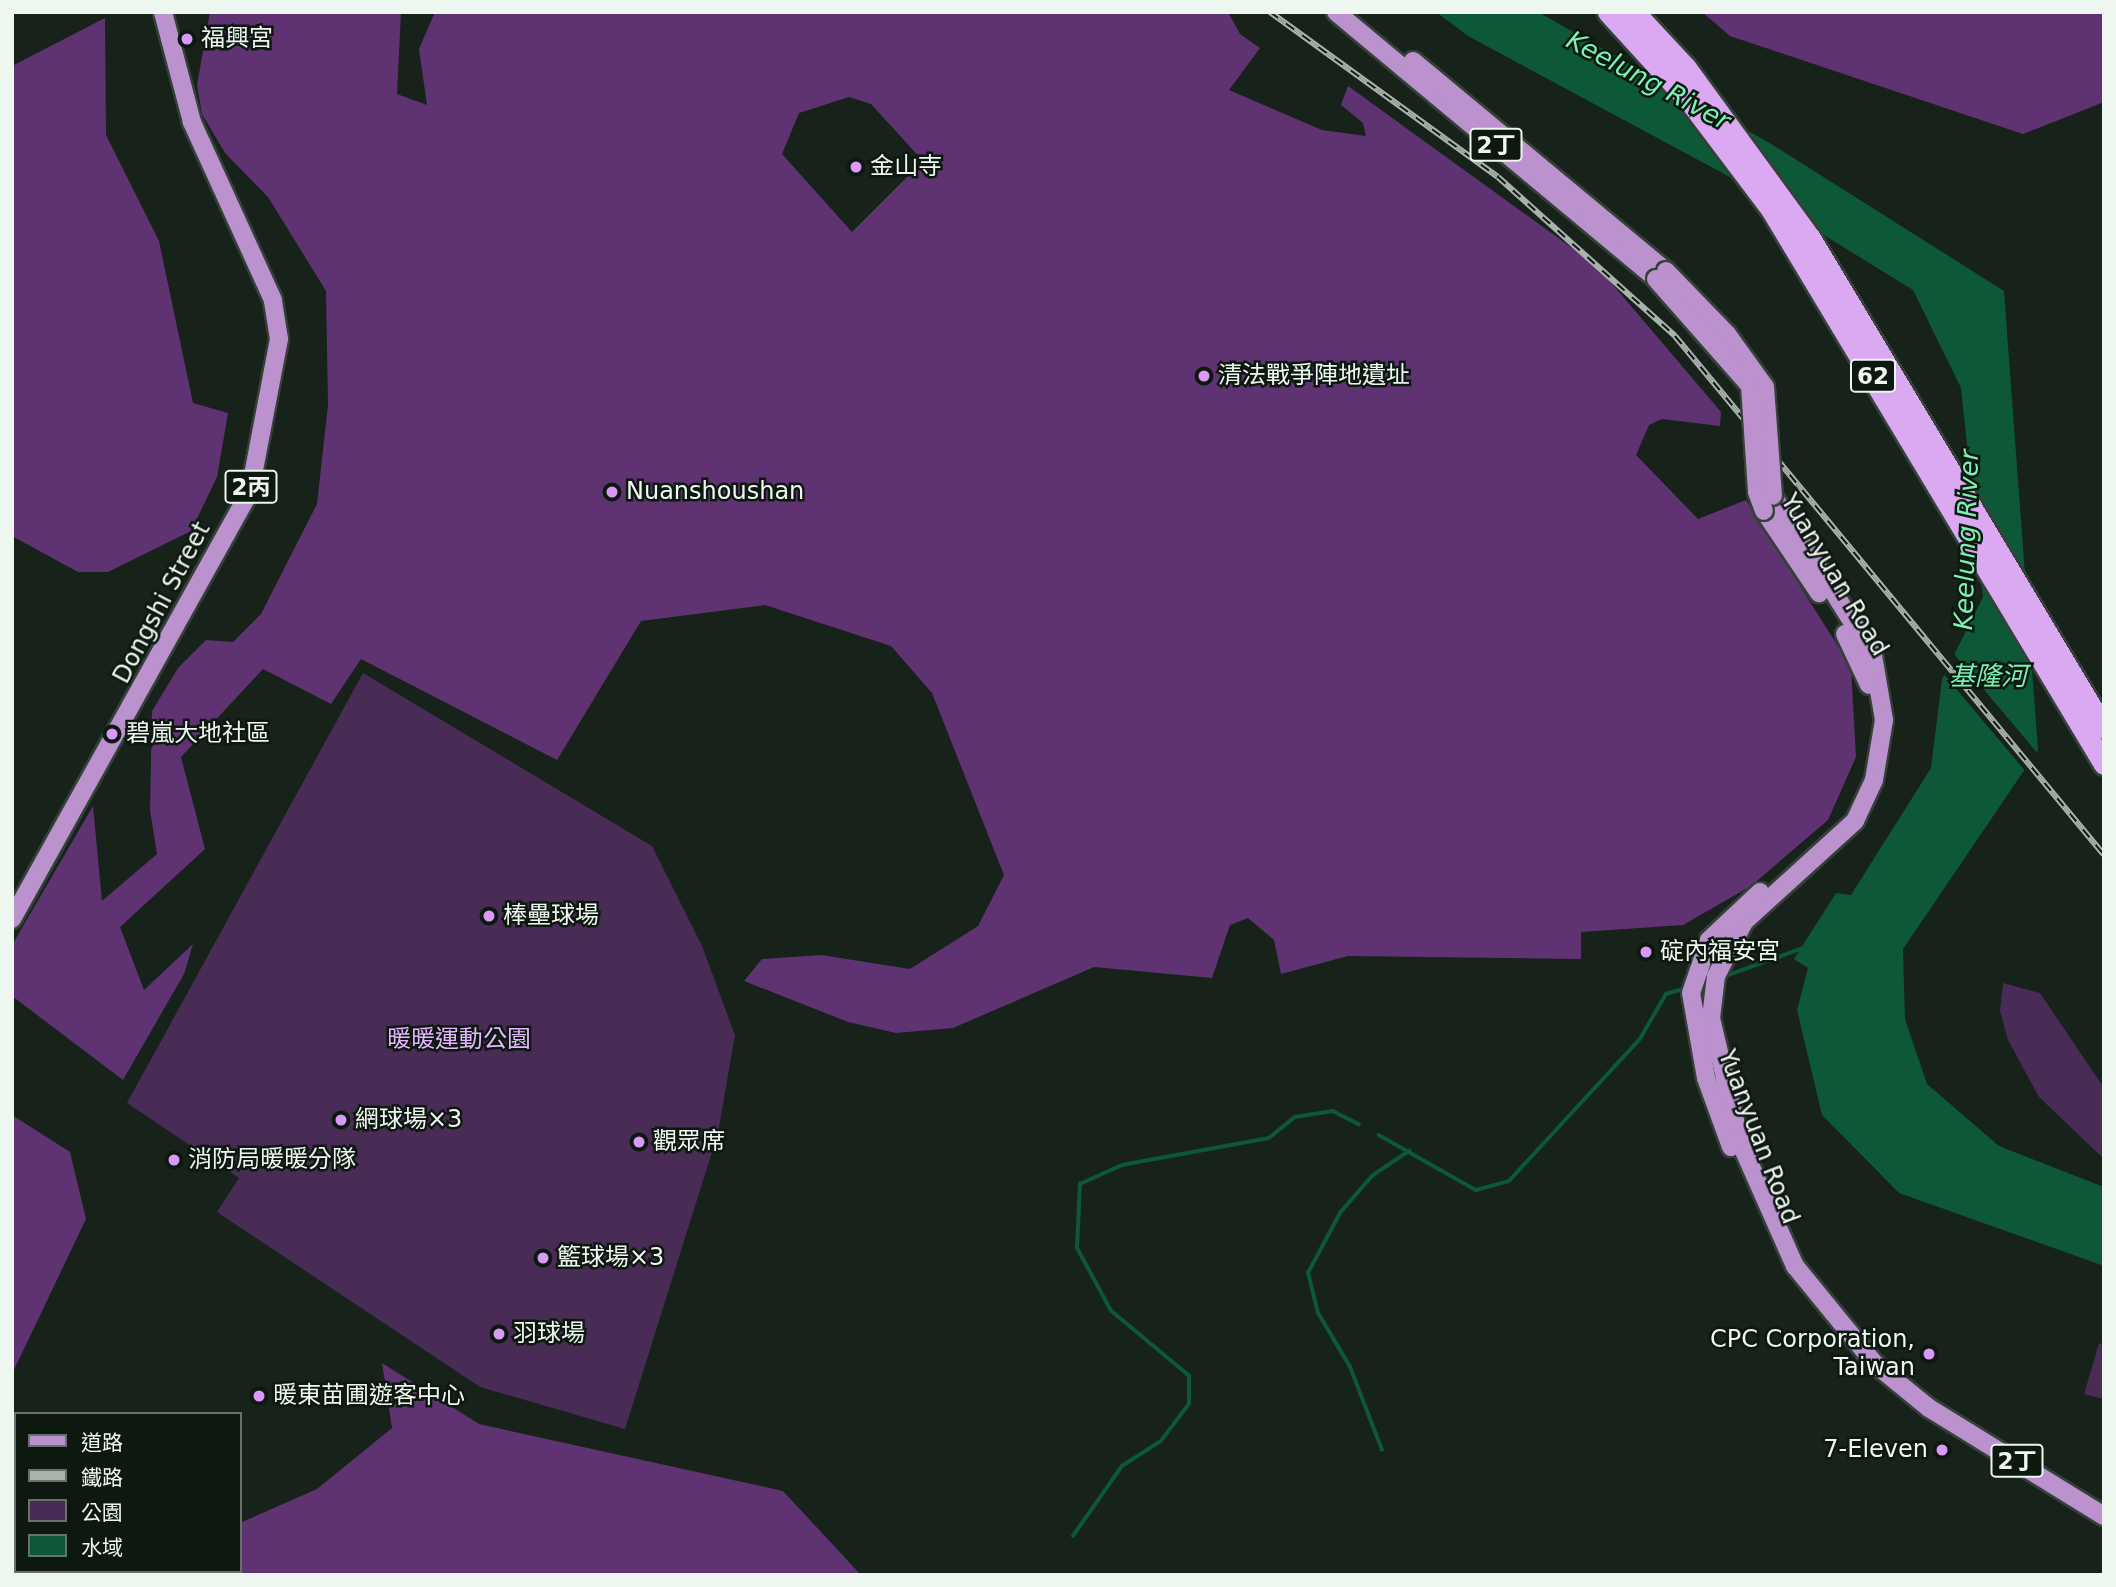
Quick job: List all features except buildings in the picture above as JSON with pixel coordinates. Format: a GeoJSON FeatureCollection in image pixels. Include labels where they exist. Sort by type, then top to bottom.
{"type":"FeatureCollection","features":[{"type":"Feature","properties":{"kind":"highway","name":"62"},"geometry":{"type":"LineString","coordinates":[[1608,12],[1691,103],[1771,209],[2104,764]]}},
{"type":"Feature","properties":{"kind":"highway","name":"62"},"geometry":{"type":"LineString","coordinates":[[1634,12],[1695,79],[1810,239],[2104,728]]}},
{"type":"Feature","properties":{"kind":"main road","name":"Dongshi Street"},"geometry":{"type":"LineString","coordinates":[[12,919],[250,491],[279,340],[273,300],[192,122],[163,12]]}},
{"type":"Feature","properties":{"kind":"main road","name":"Yuanyuan Road"},"geometry":{"type":"LineString","coordinates":[[1336,12],[1661,275]]}},
{"type":"Feature","properties":{"kind":"main road","name":"Yuanyuan Road"},"geometry":{"type":"LineString","coordinates":[[1354,12],[1661,275],[1750,386],[1754,466],[1769,504],[1864,666],[1872,737],[1864,779],[1845,817],[1704,947],[1693,977],[1693,1026],[1725,1131],[1782,1262],[1852,1352],[1905,1399],[1929,1408],[2104,1516]]}},
{"type":"Feature","properties":{"kind":"green space","name":"暖暖運動公園"},"geometry":{"type":"Polygon","coordinates":[[[363,673],[652,846],[702,946],[735,1035],[718,1133],[625,1429],[480,1387],[217,1212],[239,1178],[127,1103],[363,673]]]}},
{"type":"Feature","properties":{"kind":"green space"},"geometry":{"type":"Polygon","coordinates":[[[2003,983],[2040,993],[2104,1088],[2104,1159],[2039,1097],[2008,1040],[2000,1011],[2003,983]]]}},
{"type":"Feature","properties":{"kind":"green space"},"geometry":{"type":"Polygon","coordinates":[[[2099,1343],[2104,1345],[2104,1399],[2084,1394],[2099,1343]]]}},
{"type":"Feature","properties":{"kind":"shaded area"},"geometry":{"type":"Polygon","coordinates":[[[210,12],[401,12],[397,94],[427,105],[419,49],[435,12],[1228,12],[1240,34],[1260,48],[1229,90],[1322,130],[1366,136],[1363,123],[1341,105],[1348,86],[1597,266],[1721,412],[1720,426],[1662,419],[1649,425],[1636,455],[1698,519],[1746,500],[1851,667],[1856,757],[1828,820],[1751,886],[1683,925],[1581,932],[1581,959],[1348,956],[1281,974],[1274,940],[1248,918],[1230,925],[1212,978],[1094,967],[953,1028],[896,1033],[848,1022],[744,981],[762,959],[821,955],[910,969],[978,926],[1004,875],[932,693],[891,646],[765,605],[641,621],[557,760],[361,659],[331,704],[263,669],[181,757],[205,849],[120,927],[144,990],[193,944],[184,974],[123,1080],[12,996],[12,945],[93,806],[102,901],[157,854],[150,810],[152,711],[178,668],[206,640],[233,642],[261,614],[317,504],[328,405],[326,291],[268,197],[225,153],[202,114],[197,85],[210,12]],[[849,97],[799,113],[782,154],[852,232],[923,161],[871,104],[849,97]]]}},
{"type":"Feature","properties":{"kind":"shaded area"},"geometry":{"type":"Polygon","coordinates":[[[1702,12],[2104,12],[2104,102],[2023,134],[1730,36],[1702,12]]]}},
{"type":"Feature","properties":{"kind":"shaded area"},"geometry":{"type":"Polygon","coordinates":[[[105,18],[106,135],[159,241],[193,403],[228,413],[217,477],[191,531],[108,572],[78,572],[12,536],[12,66],[105,18]]]}},
{"type":"Feature","properties":{"kind":"shaded area"},"geometry":{"type":"Polygon","coordinates":[[[12,1115],[70,1152],[86,1219],[12,1374],[12,1115]]]}},
{"type":"Feature","properties":{"kind":"shaded area"},"geometry":{"type":"Polygon","coordinates":[[[382,1363],[479,1424],[783,1491],[861,1575],[181,1575],[242,1573],[242,1522],[317,1489],[392,1428],[382,1363]]]}},
{"type":"Feature","properties":{"kind":"water"},"geometry":{"type":"Polygon","coordinates":[[[1436,12],[1538,12],[1773,145],[2004,291],[2038,750],[1903,949],[1905,1019],[1927,1084],[1999,1146],[2104,1187],[2104,1266],[1899,1193],[1822,1115],[1797,1010],[1808,968],[1794,959],[1836,893],[1851,895],[1931,768],[1942,679],[1983,597],[1961,388],[1913,290],[1728,176],[1468,36],[1436,12]]]}},
{"type":"Feature","properties":{"kind":"pier"},"geometry":{"type":"Polygon","coordinates":[[[1953,653],[2039,755],[2027,773],[1942,672],[1953,653]]]}},
{"type":"Feature","properties":{"kind":"waterway"},"geometry":{"type":"LineString","coordinates":[[1723,977],[1803,948]]}},
{"type":"Feature","properties":{"kind":"waterway"},"geometry":{"type":"LineString","coordinates":[[1379,1135],[1476,1190],[1509,1181],[1640,1039],[1666,994],[1680,990]]}},
{"type":"Feature","properties":{"kind":"waterway"},"geometry":{"type":"LineString","coordinates":[[1073,1536],[1122,1466],[1161,1441],[1189,1404],[1189,1376],[1111,1311],[1077,1248],[1080,1184],[1122,1165],[1269,1138],[1295,1117],[1333,1111],[1359,1124]]}},
{"type":"Feature","properties":{"kind":"waterway"},"geometry":{"type":"LineString","coordinates":[[1382,1450],[1350,1367],[1318,1313],[1308,1273],[1340,1213],[1372,1176],[1409,1151]]}},
{"type":"Feature","properties":{"kind":"railway"},"geometry":{"type":"LineString","coordinates":[[1270,12],[1498,177],[1675,336],[2104,855]]}},
{"type":"Feature","properties":{"kind":"place","name":"福興宮"},"geometry":{"type":"Point","coordinates":[187,39]}},
{"type":"Feature","properties":{"kind":"place","name":"金山寺"},"geometry":{"type":"Point","coordinates":[856,167]}},
{"type":"Feature","properties":{"kind":"place","name":"清法戰爭陣地遺址"},"geometry":{"type":"Point","coordinates":[1204,376]}},
{"type":"Feature","properties":{"kind":"place","name":"Nuanshoushan"},"geometry":{"type":"Point","coordinates":[612,492]}},
{"type":"Feature","properties":{"kind":"place","name":"碧嵐大地社區"},"geometry":{"type":"Point","coordinates":[112,734]}},
{"type":"Feature","properties":{"kind":"place","name":"棒壘球場"},"geometry":{"type":"Point","coordinates":[489,916]}},
{"type":"Feature","properties":{"kind":"place","name":"碇內福安宮"},"geometry":{"type":"Point","coordinates":[1646,952]}},
{"type":"Feature","properties":{"kind":"place","name":"網球場×3"},"geometry":{"type":"Point","coordinates":[341,1120]}},
{"type":"Feature","properties":{"kind":"place","name":"觀眾席"},"geometry":{"type":"Point","coordinates":[639,1142]}},
{"type":"Feature","properties":{"kind":"place","name":"消防局暖暖分隊"},"geometry":{"type":"Point","coordinates":[174,1160]}},
{"type":"Feature","properties":{"kind":"place","name":"籃球場×3"},"geometry":{"type":"Point","coordinates":[543,1258]}},
{"type":"Feature","properties":{"kind":"place","name":"羽球場"},"geometry":{"type":"Point","coordinates":[499,1334]}},
{"type":"Feature","properties":{"kind":"place","name":"CPC Corporation, Taiwan"},"geometry":{"type":"Point","coordinates":[1929,1354]}},
{"type":"Feature","properties":{"kind":"place","name":"暖東苗圃遊客中心"},"geometry":{"type":"Point","coordinates":[259,1396]}},
{"type":"Feature","properties":{"kind":"place","name":"7-Eleven"},"geometry":{"type":"Point","coordinates":[1942,1450]}},
{"type":"Feature","properties":{"kind":"water label","name":"Keelung River"},"geometry":{"type":"Point","coordinates":[1648,81]}},
{"type":"Feature","properties":{"kind":"water label","name":"Keelung River"},"geometry":{"type":"Point","coordinates":[1967,540]}},
{"type":"Feature","properties":{"kind":"water label","name":"基隆河"},"geometry":{"type":"Point","coordinates":[1988,677]}}]}
